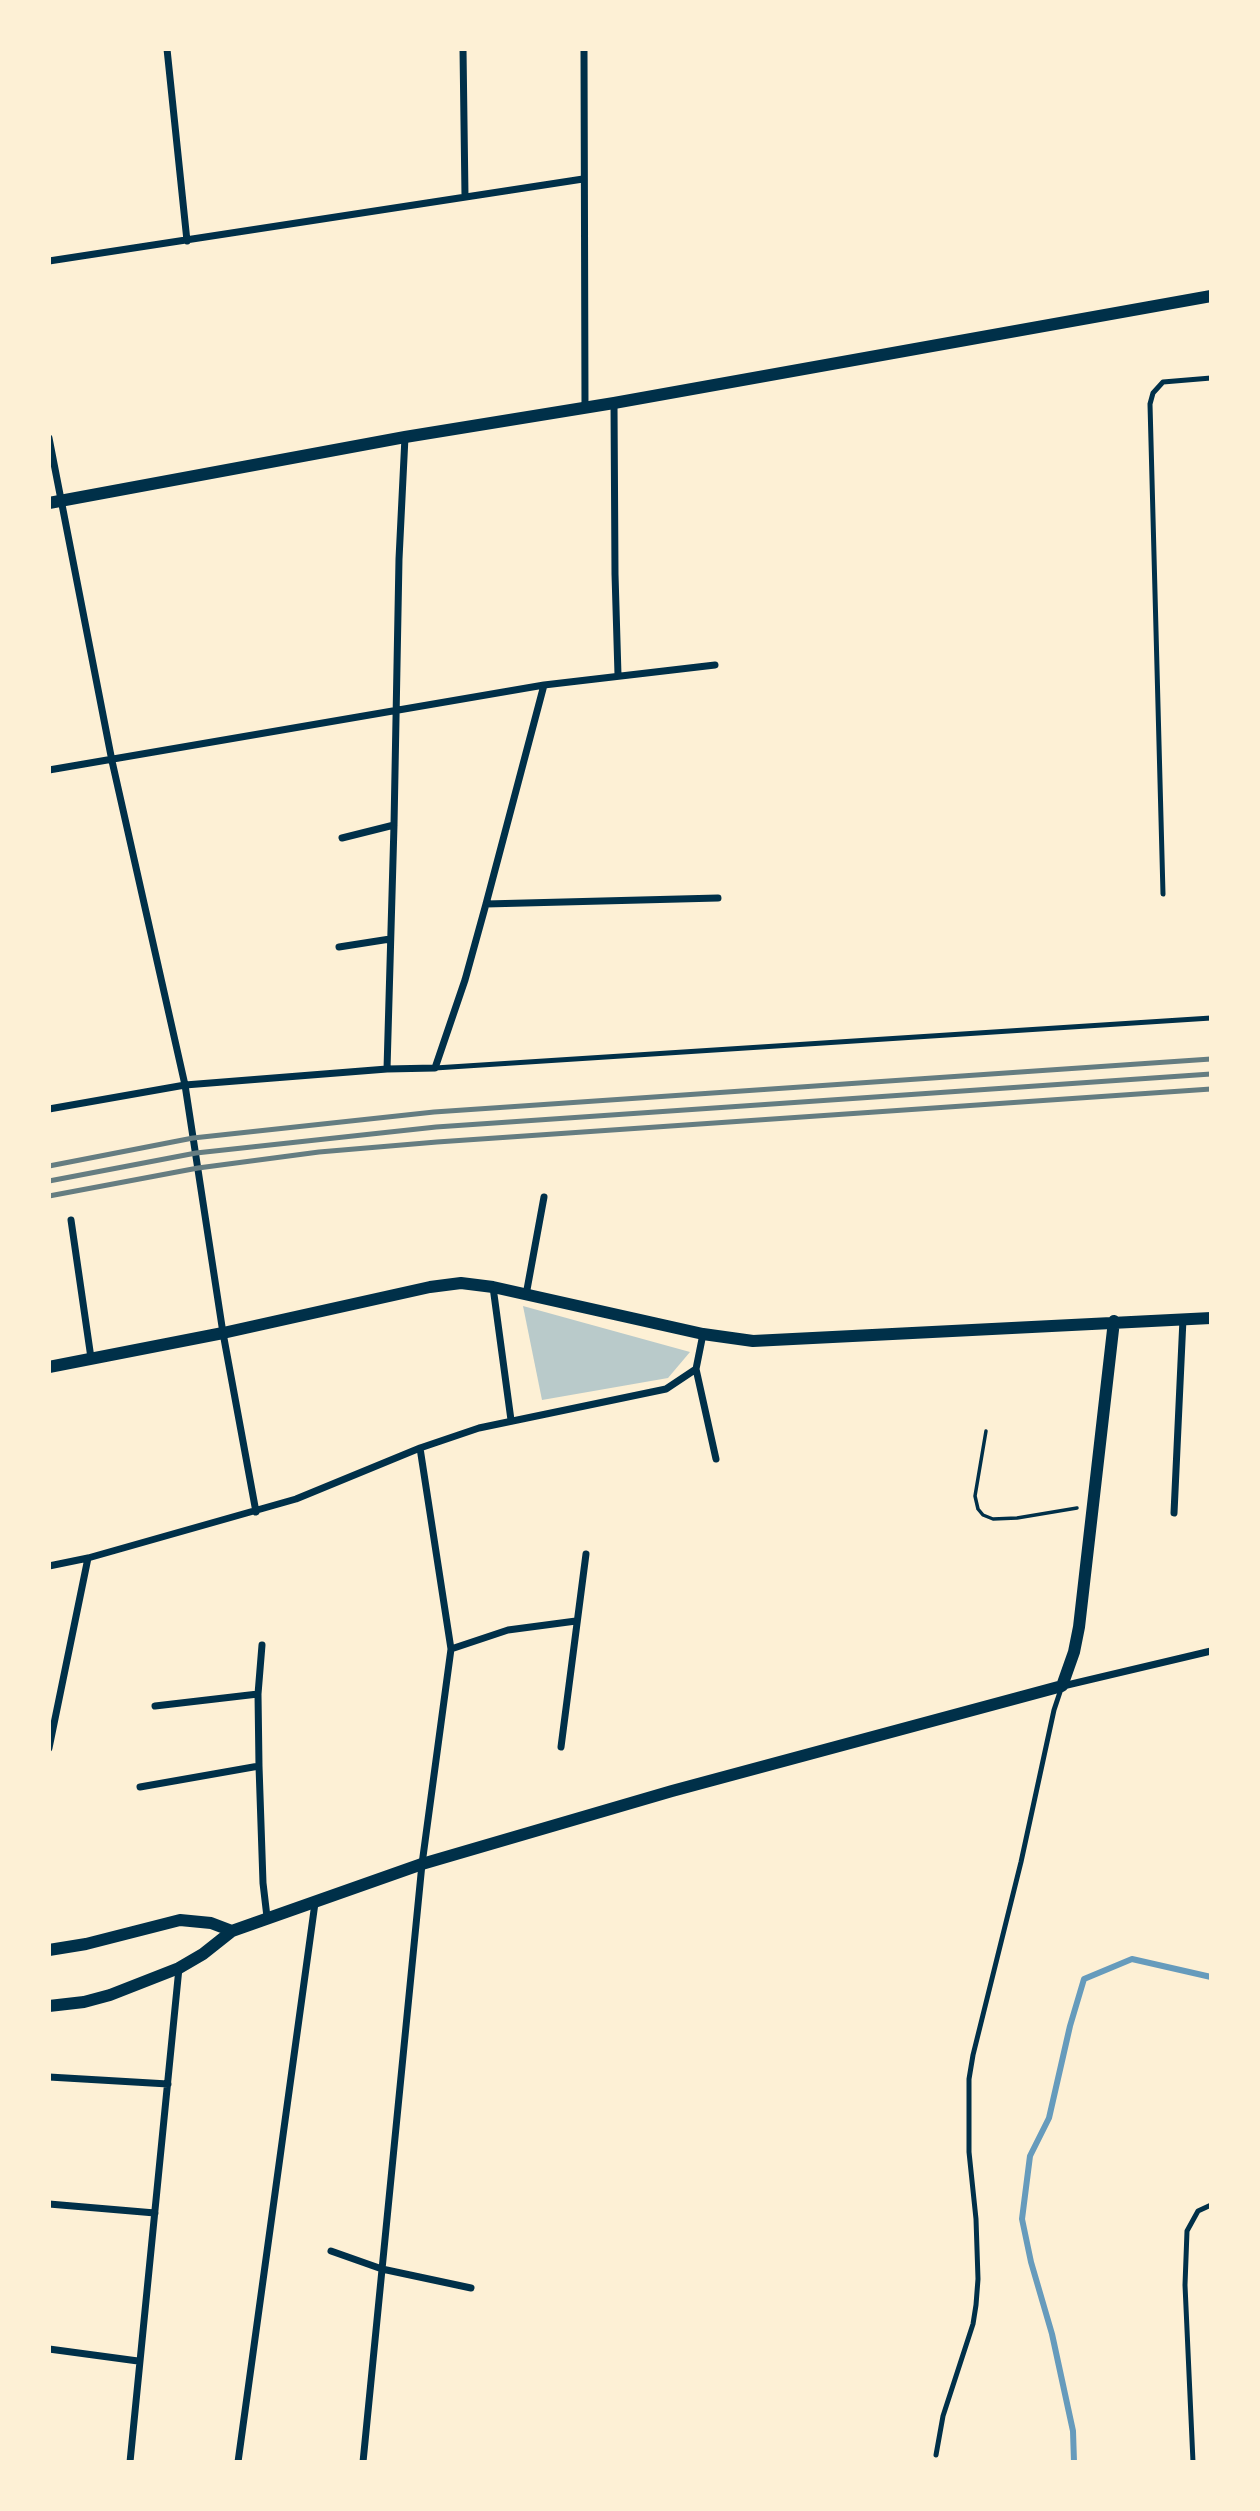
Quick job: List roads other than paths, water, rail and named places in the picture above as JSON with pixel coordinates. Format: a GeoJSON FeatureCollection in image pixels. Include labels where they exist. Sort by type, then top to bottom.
{"type":"FeatureCollection","features":[{"type":"Feature","properties":{"kind":"street"},"geometry":{"type":"LineString","coordinates":[[167,49],[187,241]]}},
{"type":"Feature","properties":{"kind":"street"},"geometry":{"type":"LineString","coordinates":[[463,49],[465,196]]}},
{"type":"Feature","properties":{"kind":"street"},"geometry":{"type":"LineString","coordinates":[[584,49],[585,407]]}},
{"type":"Feature","properties":{"kind":"street"},"geometry":{"type":"LineString","coordinates":[[49,261],[583,179]]}},
{"type":"Feature","properties":{"kind":"street"},"geometry":{"type":"LineString","coordinates":[[55,502],[1211,296]]}},
{"type":"Feature","properties":{"kind":"street"},"geometry":{"type":"LineString","coordinates":[[614,403],[618,675]]}},
{"type":"Feature","properties":{"kind":"street"},"geometry":{"type":"LineString","coordinates":[[387,1069],[399,559],[405,438]]}},
{"type":"Feature","properties":{"kind":"street"},"geometry":{"type":"LineString","coordinates":[[49,439],[55,502],[185,1085],[223,1333],[256,1511]]}},
{"type":"Feature","properties":{"kind":"street"},"geometry":{"type":"LineString","coordinates":[[49,770],[544,685],[715,665]]}},
{"type":"Feature","properties":{"kind":"street"},"geometry":{"type":"LineString","coordinates":[[49,1109],[185,1085],[387,1069],[435,1068],[465,980],[544,685]]}},
{"type":"Feature","properties":{"kind":"street"},"geometry":{"type":"LineString","coordinates":[[342,838],[394,825]]}},
{"type":"Feature","properties":{"kind":"street"},"geometry":{"type":"LineString","coordinates":[[486,904],[718,898]]}},
{"type":"Feature","properties":{"kind":"street"},"geometry":{"type":"LineString","coordinates":[[339,947],[390,939]]}},
{"type":"Feature","properties":{"kind":"street"},"geometry":{"type":"LineString","coordinates":[[526,1295],[544,1197]]}},
{"type":"Feature","properties":{"kind":"street"},"geometry":{"type":"LineString","coordinates":[[71,1220],[91,1358]]}},
{"type":"Feature","properties":{"kind":"street"},"geometry":{"type":"LineString","coordinates":[[49,1367],[223,1333],[430,1287],[461,1283],[493,1287],[703,1335],[753,1341],[1211,1318]]}},
{"type":"Feature","properties":{"kind":"street"},"geometry":{"type":"LineString","coordinates":[[493,1287],[511,1420]]}},
{"type":"Feature","properties":{"kind":"street"},"geometry":{"type":"LineString","coordinates":[[1174,1513],[1183,1318]]}},
{"type":"Feature","properties":{"kind":"street"},"geometry":{"type":"LineString","coordinates":[[1062,1686],[1074,1652],[1079,1627],[1114,1321]]}},
{"type":"Feature","properties":{"kind":"street"},"geometry":{"type":"LineString","coordinates":[[703,1335],[696,1369],[716,1459]]}},
{"type":"Feature","properties":{"kind":"street"},"geometry":{"type":"LineString","coordinates":[[49,1566],[88,1558],[256,1511],[342,1482],[421,1448],[479,1428],[666,1389],[696,1369]]}},
{"type":"Feature","properties":{"kind":"street"},"geometry":{"type":"LineString","coordinates":[[363,2462],[422,1864],[451,1649],[421,1448]]}},
{"type":"Feature","properties":{"kind":"street"},"geometry":{"type":"LineString","coordinates":[[561,1747],[586,1554]]}},
{"type":"Feature","properties":{"kind":"street"},"geometry":{"type":"LineString","coordinates":[[49,1748],[88,1558]]}},
{"type":"Feature","properties":{"kind":"street"},"geometry":{"type":"LineString","coordinates":[[451,1649],[508,1630],[576,1621]]}},
{"type":"Feature","properties":{"kind":"street"},"geometry":{"type":"LineString","coordinates":[[262,1645],[258,1694],[259,1766],[263,1883],[267,1917]]}},
{"type":"Feature","properties":{"kind":"street"},"geometry":{"type":"LineString","coordinates":[[49,2006],[85,2002],[110,1995],[179,1968],[203,1954],[232,1931],[422,1864],[645,1799],[1062,1686],[1211,1651]]}},
{"type":"Feature","properties":{"kind":"street"},"geometry":{"type":"LineString","coordinates":[[155,1706],[258,1694]]}},
{"type":"Feature","properties":{"kind":"street"},"geometry":{"type":"LineString","coordinates":[[140,1787],[259,1766]]}},
{"type":"Feature","properties":{"kind":"street"},"geometry":{"type":"LineString","coordinates":[[238,2462],[315,1903]]}},
{"type":"Feature","properties":{"kind":"street"},"geometry":{"type":"LineString","coordinates":[[49,1950],[86,1944],[180,1920],[211,1923],[232,1931]]}},
{"type":"Feature","properties":{"kind":"street"},"geometry":{"type":"LineString","coordinates":[[130,2462],[179,1968]]}},
{"type":"Feature","properties":{"kind":"street"},"geometry":{"type":"LineString","coordinates":[[49,2077],[168,2084]]}},
{"type":"Feature","properties":{"kind":"street"},"geometry":{"type":"LineString","coordinates":[[49,2204],[155,2213]]}},
{"type":"Feature","properties":{"kind":"street"},"geometry":{"type":"LineString","coordinates":[[331,2251],[382,2269],[471,2288]]}},
{"type":"Feature","properties":{"kind":"street"},"geometry":{"type":"LineString","coordinates":[[49,2349],[138,2361]]}},
{"type":"Feature","properties":{"kind":"lane"},"geometry":{"type":"LineString","coordinates":[[1163,894],[1150,404],[1153,393],[1163,382],[1211,378]]}},
{"type":"Feature","properties":{"kind":"lane"},"geometry":{"type":"LineString","coordinates":[[435,1068],[1211,1018]]}},
{"type":"Feature","properties":{"kind":"lane"},"geometry":{"type":"LineString","coordinates":[[936,2455],[943,2416],[973,2324],[976,2305],[976,2219],[969,2142],[973,2054],[1021,1862],[1054,1710],[1062,1686]]}},
{"type":"Feature","properties":{"kind":"lane"},"geometry":{"type":"LineString","coordinates":[[1193,2462],[1185,2285],[1187,2231],[1198,2211],[1211,2205]]}},
{"type":"Feature","properties":{"kind":"waterway"},"geometry":{"type":"LineString","coordinates":[[1074,2462],[1073,2431],[1052,2334],[1031,2262],[1022,2219],[1030,2156],[1049,2118],[1084,1979],[1132,1959],[1211,1977]]}},
{"type":"Feature","properties":{"kind":"railway"},"geometry":{"type":"LineString","coordinates":[[49,1166],[193,1138],[434,1112],[1211,1059]]}},
{"type":"Feature","properties":{"kind":"railway"},"geometry":{"type":"LineString","coordinates":[[49,1181],[196,1153],[436,1127],[1211,1074]]}},
{"type":"Feature","properties":{"kind":"railway"},"geometry":{"type":"LineString","coordinates":[[49,1196],[198,1168],[319,1152],[1211,1089]]}}]}
